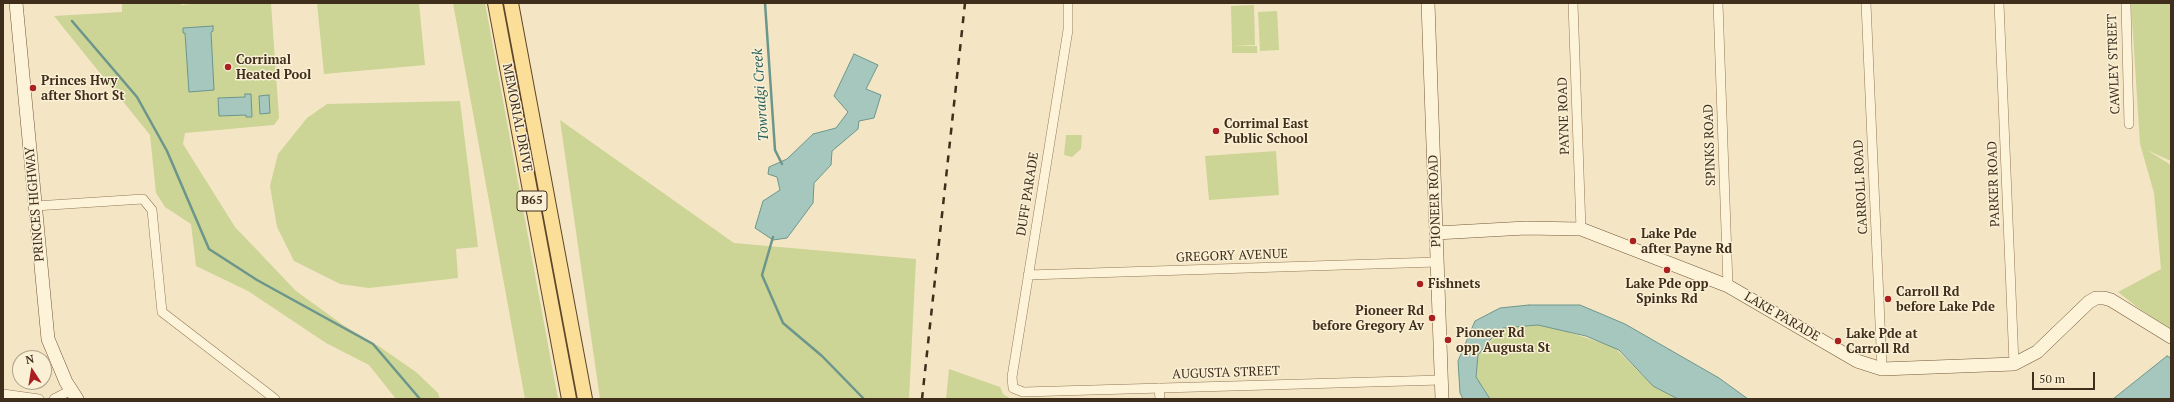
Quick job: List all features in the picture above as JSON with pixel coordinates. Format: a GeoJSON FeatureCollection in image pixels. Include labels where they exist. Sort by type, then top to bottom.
{"type":"FeatureCollection","features":[{"type":"Feature","properties":{"kind":"main road","name":"PRINCES HIGHWAY"},"geometry":{"type":"LineString","coordinates":[[16,3],[48,339],[53,354],[74,395]]}},
{"type":"Feature","properties":{"kind":"main road","name":"MEMORIAL DRIVE"},"geometry":{"type":"LineString","coordinates":[[495,3],[569,399]]}},
{"type":"Feature","properties":{"kind":"main road","name":"MEMORIAL DRIVE"},"geometry":{"type":"LineString","coordinates":[[511,3],[585,399]]}},
{"type":"Feature","properties":{"kind":"main road","name":"PIONEER ROAD"},"geometry":{"type":"LineString","coordinates":[[1428,3],[1442,399]]}},
{"type":"Feature","properties":{"kind":"main road","name":"LAKE PARADE"},"geometry":{"type":"LineString","coordinates":[[1436,234],[1526,228],[1581,228],[1728,286],[1858,361],[1882,369],[2014,364],[2037,352],[2089,302],[2096,298],[2111,300],[2171,336]]}},
{"type":"Feature","properties":{"kind":"street","name":"DUFF PARADE"},"geometry":{"type":"LineString","coordinates":[[1013,388],[1012,377],[1068,30],[1068,3]]}},
{"type":"Feature","properties":{"kind":"street","name":"PAYNE ROAD"},"geometry":{"type":"LineString","coordinates":[[1574,3],[1581,228]]}},
{"type":"Feature","properties":{"kind":"street","name":"SPINKS ROAD"},"geometry":{"type":"LineString","coordinates":[[1718,3],[1728,286]]}},
{"type":"Feature","properties":{"kind":"street","name":"CARROLL ROAD"},"geometry":{"type":"LineString","coordinates":[[1866,3],[1882,369]]}},
{"type":"Feature","properties":{"kind":"street","name":"PARKER ROAD"},"geometry":{"type":"LineString","coordinates":[[1999,3],[2014,364]]}},
{"type":"Feature","properties":{"kind":"street","name":"CAWLEY STREET"},"geometry":{"type":"LineString","coordinates":[[2126,3],[2129,124]]}},
{"type":"Feature","properties":{"kind":"street"},"geometry":{"type":"LineString","coordinates":[[35,206],[143,199],[152,210],[162,312],[275,399]]}},
{"type":"Feature","properties":{"kind":"street","name":"GREGORY AVENUE"},"geometry":{"type":"LineString","coordinates":[[1028,275],[1437,262]]}},
{"type":"Feature","properties":{"kind":"street","name":"AUGUSTA STREET"},"geometry":{"type":"LineString","coordinates":[[1013,388],[1023,392],[1441,380]]}},
{"type":"Feature","properties":{"kind":"street"},"geometry":{"type":"LineString","coordinates":[[1159,388],[1160,399]]}},
{"type":"Feature","properties":{"kind":"street"},"geometry":{"type":"LineString","coordinates":[[3,394],[39,399]]}},
{"type":"Feature","properties":{"kind":"street"},"geometry":{"type":"LineString","coordinates":[[54,399],[74,395]]}},
{"type":"Feature","properties":{"kind":"green space"},"geometry":{"type":"Polygon","coordinates":[[[122,3],[181,3],[181,5],[204,3],[271,3],[279,118],[274,125],[185,133],[183,144],[235,227],[296,291],[343,325],[380,347],[416,372],[438,393],[440,399],[396,399],[369,365],[326,343],[248,291],[196,266],[191,224],[165,207],[156,193],[150,135],[54,16],[122,12],[122,3]]]}},
{"type":"Feature","properties":{"kind":"green space"},"geometry":{"type":"Polygon","coordinates":[[[317,3],[419,3],[425,65],[324,74],[317,3]]]}},
{"type":"Feature","properties":{"kind":"green space"},"geometry":{"type":"Polygon","coordinates":[[[453,3],[485,3],[558,399],[525,399],[453,3]]]}},
{"type":"Feature","properties":{"kind":"green space"},"geometry":{"type":"Polygon","coordinates":[[[2131,3],[2171,3],[2171,161],[2147,150],[2171,165],[2171,330],[2118,292],[2161,269],[2154,193],[2140,144],[2131,3]]]}},
{"type":"Feature","properties":{"kind":"green space"},"geometry":{"type":"Polygon","coordinates":[[[1254,5],[1255,45],[1232,46],[1231,6],[1254,5]]]}},
{"type":"Feature","properties":{"kind":"green space"},"geometry":{"type":"Polygon","coordinates":[[[1277,11],[1279,50],[1260,51],[1258,12],[1277,11]]]}},
{"type":"Feature","properties":{"kind":"green space"},"geometry":{"type":"Polygon","coordinates":[[[1232,46],[1257,46],[1257,53],[1232,53],[1232,46]]]}},
{"type":"Feature","properties":{"kind":"green space"},"geometry":{"type":"Polygon","coordinates":[[[460,101],[478,247],[456,249],[458,278],[369,288],[340,284],[294,261],[277,227],[270,186],[278,154],[307,118],[327,104],[460,101]]]}},
{"type":"Feature","properties":{"kind":"green space"},"geometry":{"type":"Polygon","coordinates":[[[560,120],[734,243],[916,259],[909,399],[600,399],[560,120]]]}},
{"type":"Feature","properties":{"kind":"green space"},"geometry":{"type":"Polygon","coordinates":[[[1066,135],[1082,135],[1081,149],[1072,157],[1064,155],[1066,135]]]}},
{"type":"Feature","properties":{"kind":"green space"},"geometry":{"type":"Polygon","coordinates":[[[1276,151],[1279,195],[1209,200],[1205,156],[1276,151]]]}},
{"type":"Feature","properties":{"kind":"green space"},"geometry":{"type":"Polygon","coordinates":[[[1538,325],[1565,331],[1614,347],[1653,386],[1678,399],[1490,399],[1476,377],[1478,355],[1503,328],[1538,325]]]}},
{"type":"Feature","properties":{"kind":"green space"},"geometry":{"type":"Polygon","coordinates":[[[949,369],[1000,387],[1003,394],[1011,399],[946,399],[949,369]]]}},
{"type":"Feature","properties":{"kind":"water"},"geometry":{"type":"Polygon","coordinates":[[[213,26],[213,31],[211,32],[214,90],[189,92],[185,33],[183,33],[183,28],[213,26]]]}},
{"type":"Feature","properties":{"kind":"water"},"geometry":{"type":"Polygon","coordinates":[[[854,54],[878,65],[866,89],[881,95],[874,118],[859,121],[858,129],[832,151],[831,165],[814,183],[813,203],[787,238],[773,240],[755,228],[763,201],[780,190],[777,177],[768,174],[769,167],[787,159],[813,134],[836,128],[848,112],[834,96],[854,54]]]}},
{"type":"Feature","properties":{"kind":"water"},"geometry":{"type":"Polygon","coordinates":[[[245,94],[251,94],[252,117],[246,117],[246,115],[219,116],[218,98],[245,97],[245,94]]]}},
{"type":"Feature","properties":{"kind":"water"},"geometry":{"type":"Polygon","coordinates":[[[269,95],[270,113],[260,114],[259,96],[269,95]]]}},
{"type":"Feature","properties":{"kind":"water"},"geometry":{"type":"Polygon","coordinates":[[[1529,305],[1580,305],[1625,324],[1719,378],[1748,399],[1678,399],[1653,386],[1619,350],[1586,336],[1538,325],[1503,328],[1490,340],[1478,355],[1476,377],[1490,399],[1463,399],[1460,393],[1458,361],[1475,321],[1500,308],[1529,305]]]}},
{"type":"Feature","properties":{"kind":"water"},"geometry":{"type":"Polygon","coordinates":[[[2167,356],[2171,358],[2171,399],[2113,399],[2167,356]]]}},
{"type":"Feature","properties":{"kind":"waterway","name":"Towradgi Creek"},"geometry":{"type":"LineString","coordinates":[[765,3],[775,150],[782,164]]}},
{"type":"Feature","properties":{"kind":"waterway"},"geometry":{"type":"LineString","coordinates":[[72,21],[137,97],[167,151],[209,249],[257,280],[373,344],[420,399]]}},
{"type":"Feature","properties":{"kind":"waterway","name":"Towradgi Creek"},"geometry":{"type":"LineString","coordinates":[[773,237],[762,275],[783,323],[822,356],[864,399]]}},
{"type":"Feature","properties":{"kind":"railway"},"geometry":{"type":"LineString","coordinates":[[922,399],[965,3]]}},
{"type":"Feature","properties":{"kind":"place","name":"Corrimal Heated Pool"},"geometry":{"type":"Point","coordinates":[228,67]}},
{"type":"Feature","properties":{"kind":"place","name":"Princes Hwy after Short St"},"geometry":{"type":"Point","coordinates":[33,88]}},
{"type":"Feature","properties":{"kind":"place","name":"Corrimal East Public School"},"geometry":{"type":"Point","coordinates":[1216,131]}},
{"type":"Feature","properties":{"kind":"place","name":"Lake Pde after Payne Rd"},"geometry":{"type":"Point","coordinates":[1633,241]}},
{"type":"Feature","properties":{"kind":"place","name":"Lake Pde opp Spinks Rd"},"geometry":{"type":"Point","coordinates":[1667,270]}},
{"type":"Feature","properties":{"kind":"place","name":"Fishnets"},"geometry":{"type":"Point","coordinates":[1420,284]}},
{"type":"Feature","properties":{"kind":"place","name":"Carroll Rd before Lake Pde"},"geometry":{"type":"Point","coordinates":[1888,299]}},
{"type":"Feature","properties":{"kind":"place","name":"Pioneer Rd before Gregory Av"},"geometry":{"type":"Point","coordinates":[1432,318]}},
{"type":"Feature","properties":{"kind":"place","name":"Pioneer Rd opp Augusta St"},"geometry":{"type":"Point","coordinates":[1448,340]}},
{"type":"Feature","properties":{"kind":"place","name":"Lake Pde at Carroll Rd"},"geometry":{"type":"Point","coordinates":[1838,341]}}]}
